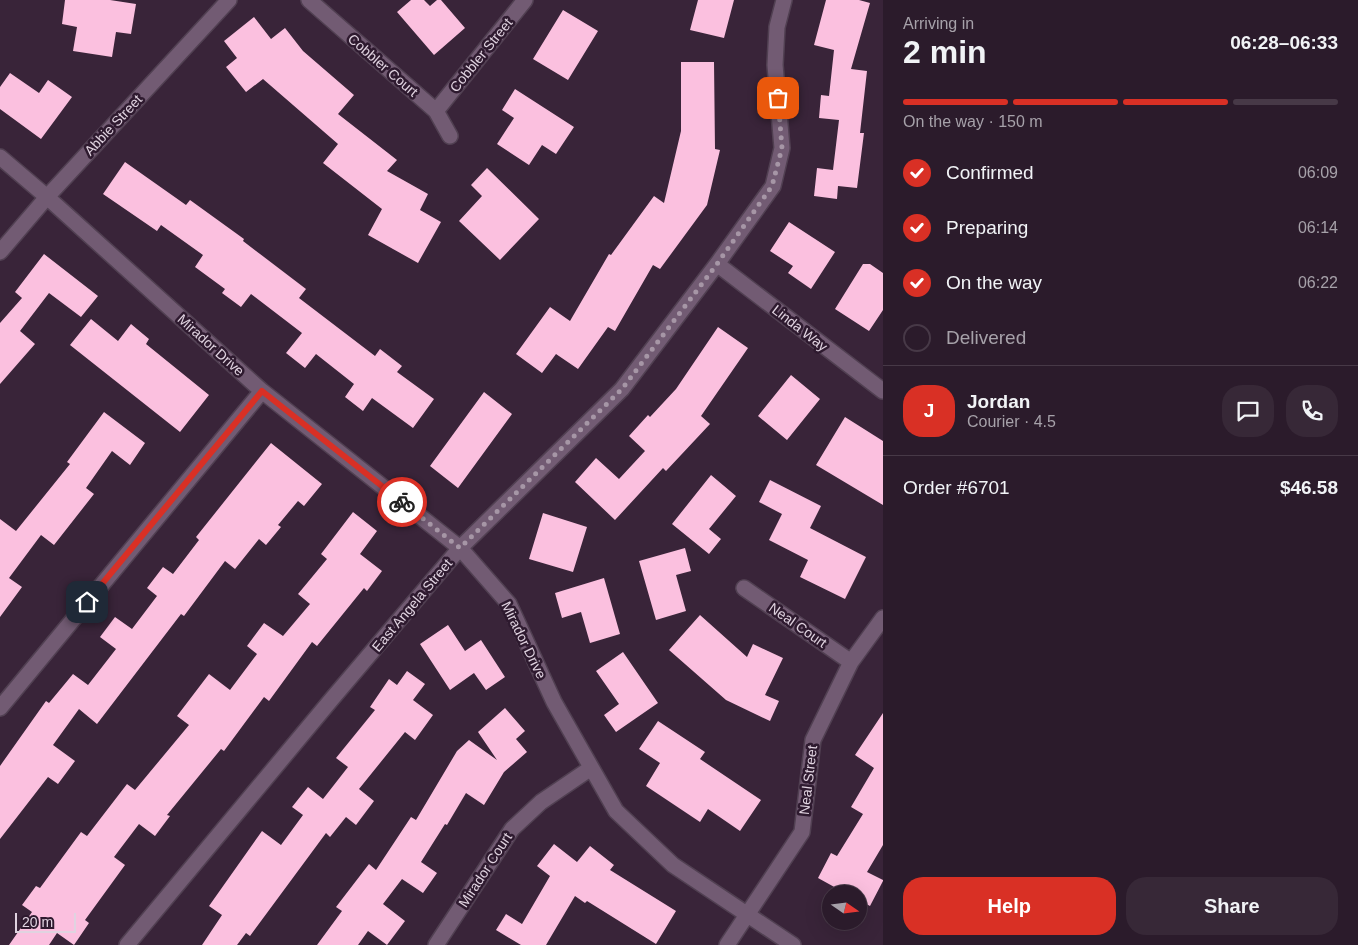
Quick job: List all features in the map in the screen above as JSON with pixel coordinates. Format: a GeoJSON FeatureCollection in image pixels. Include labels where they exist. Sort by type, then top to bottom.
{"type":"FeatureCollection","features":[{"type":"Feature","properties":{"kind":"street","name":"Abbie Street"},"geometry":{"type":"LineString","coordinates":[[0,252],[46,197],[229,0]]}},
{"type":"Feature","properties":{"kind":"street","name":"Cobbler Court"},"geometry":{"type":"LineString","coordinates":[[309,0],[436,111],[450,136]]}},
{"type":"Feature","properties":{"kind":"street","name":"Cobbler Street"},"geometry":{"type":"LineString","coordinates":[[436,111],[525,0]]}},
{"type":"Feature","properties":{"kind":"street","name":"East Angela Street"},"geometry":{"type":"LineString","coordinates":[[128,945],[460,548],[622,389],[717,264],[772,186],[782,148],[775,65],[776,27],[784,0]]}},
{"type":"Feature","properties":{"kind":"street","name":"Mirador Drive"},"geometry":{"type":"LineString","coordinates":[[0,158],[262,391],[460,548],[509,604],[554,702],[616,811],[673,866],[793,945]]}},
{"type":"Feature","properties":{"kind":"street","name":"Linda Way"},"geometry":{"type":"LineString","coordinates":[[717,264],[883,391]]}},
{"type":"Feature","properties":{"kind":"street"},"geometry":{"type":"LineString","coordinates":[[0,708],[262,391]]}},
{"type":"Feature","properties":{"kind":"street","name":"Neal Court"},"geometry":{"type":"LineString","coordinates":[[744,588],[851,662]]}},
{"type":"Feature","properties":{"kind":"street","name":"Neal Street"},"geometry":{"type":"LineString","coordinates":[[727,945],[802,832],[813,740],[851,662],[883,618]]}},
{"type":"Feature","properties":{"kind":"street","name":"Mirador Court"},"geometry":{"type":"LineString","coordinates":[[436,945],[512,829],[541,802],[591,768]]}},
{"type":"Feature","properties":{"kind":"building"},"geometry":{"type":"Polygon","coordinates":[[[65,0],[110,0],[136,4],[131,34],[116,32],[112,57],[73,51],[77,27],[62,24],[65,0]]]}},
{"type":"Feature","properties":{"kind":"building"},"geometry":{"type":"Polygon","coordinates":[[[411,0],[424,0],[430,6],[437,0],[441,0],[465,28],[434,55],[397,12],[411,0]]]}},
{"type":"Feature","properties":{"kind":"building"},"geometry":{"type":"Polygon","coordinates":[[[698,0],[734,0],[724,38],[690,30],[698,0]]]}},
{"type":"Feature","properties":{"kind":"building"},"geometry":{"type":"Polygon","coordinates":[[[826,0],[859,0],[870,3],[851,69],[867,71],[860,133],[864,133],[857,188],[838,186],[837,199],[814,196],[817,168],[833,170],[839,120],[819,118],[821,95],[829,96],[834,50],[814,45],[826,0]]]}},
{"type":"Feature","properties":{"kind":"building"},"geometry":{"type":"Polygon","coordinates":[[[563,10],[598,31],[568,80],[533,59],[563,10]]]}},
{"type":"Feature","properties":{"kind":"building"},"geometry":{"type":"Polygon","coordinates":[[[254,17],[271,39],[285,28],[303,51],[354,95],[338,114],[397,160],[387,171],[428,194],[420,210],[441,222],[418,263],[368,235],[382,209],[323,163],[338,144],[263,79],[246,92],[226,67],[237,58],[224,41],[254,17]]]}},
{"type":"Feature","properties":{"kind":"building"},"geometry":{"type":"Polygon","coordinates":[[[681,62],[714,62],[715,149],[720,150],[707,205],[660,269],[653,265],[615,331],[608,327],[578,369],[556,354],[542,373],[516,354],[550,307],[570,321],[609,254],[611,255],[654,196],[664,203],[681,131],[681,62]]]}},
{"type":"Feature","properties":{"kind":"building"},"geometry":{"type":"Polygon","coordinates":[[[10,73],[39,93],[48,80],[72,97],[41,139],[0,109],[0,87],[10,73]]]}},
{"type":"Feature","properties":{"kind":"building"},"geometry":{"type":"Polygon","coordinates":[[[515,89],[574,127],[556,154],[542,145],[529,165],[497,144],[514,118],[502,110],[515,89]]]}},
{"type":"Feature","properties":{"kind":"building"},"geometry":{"type":"Polygon","coordinates":[[[125,162],[186,205],[190,200],[244,239],[243,241],[306,289],[299,298],[375,356],[380,349],[402,366],[397,372],[434,399],[413,428],[372,398],[363,411],[345,397],[354,384],[316,354],[305,368],[286,353],[302,333],[251,294],[241,307],[222,293],[225,289],[195,267],[203,255],[161,225],[157,231],[103,194],[125,162]]]}},
{"type":"Feature","properties":{"kind":"building"},"geometry":{"type":"Polygon","coordinates":[[[487,168],[539,219],[500,260],[459,221],[482,196],[471,185],[487,168]]]}},
{"type":"Feature","properties":{"kind":"building"},"geometry":{"type":"Polygon","coordinates":[[[789,222],[835,252],[811,289],[788,273],[793,266],[770,251],[789,222]]]}},
{"type":"Feature","properties":{"kind":"building"},"geometry":{"type":"Polygon","coordinates":[[[44,254],[98,296],[81,317],[49,293],[20,331],[35,344],[0,384],[0,323],[22,298],[15,292],[44,254]]]}},
{"type":"Feature","properties":{"kind":"building"},"geometry":{"type":"Polygon","coordinates":[[[863,264],[870,264],[883,273],[883,310],[869,331],[835,309],[863,264]]]}},
{"type":"Feature","properties":{"kind":"building"},"geometry":{"type":"Polygon","coordinates":[[[91,319],[118,341],[131,324],[149,339],[146,344],[209,395],[180,432],[70,345],[91,319]]]}},
{"type":"Feature","properties":{"kind":"building"},"geometry":{"type":"Polygon","coordinates":[[[718,327],[748,348],[701,416],[710,424],[666,471],[663,468],[615,520],[575,482],[596,458],[619,479],[645,451],[629,436],[676,389],[718,327]]]}},
{"type":"Feature","properties":{"kind":"building"},"geometry":{"type":"Polygon","coordinates":[[[791,375],[820,399],[787,440],[758,416],[791,375]]]}},
{"type":"Feature","properties":{"kind":"building"},"geometry":{"type":"Polygon","coordinates":[[[484,392],[512,414],[458,488],[430,466],[484,392]]]}},
{"type":"Feature","properties":{"kind":"building"},"geometry":{"type":"Polygon","coordinates":[[[104,412],[145,443],[130,465],[112,451],[86,488],[94,494],[54,545],[41,535],[9,578],[22,587],[0,617],[0,519],[16,531],[70,464],[67,462],[104,412]]]}},
{"type":"Feature","properties":{"kind":"building"},"geometry":{"type":"Polygon","coordinates":[[[845,417],[883,441],[883,505],[816,465],[845,417]]]}},
{"type":"Feature","properties":{"kind":"building"},"geometry":{"type":"Polygon","coordinates":[[[271,443],[322,484],[304,506],[298,501],[278,525],[281,527],[266,545],[259,539],[235,569],[225,561],[184,616],[181,614],[97,724],[79,709],[53,745],[75,761],[58,784],[48,777],[0,839],[0,766],[46,701],[49,703],[73,674],[88,685],[116,649],[100,637],[115,617],[132,629],[157,596],[147,588],[163,567],[173,574],[199,540],[196,537],[271,443]]]}},
{"type":"Feature","properties":{"kind":"building"},"geometry":{"type":"Polygon","coordinates":[[[711,475],[736,496],[709,529],[721,539],[709,554],[672,524],[711,475]]]}},
{"type":"Feature","properties":{"kind":"building"},"geometry":{"type":"Polygon","coordinates":[[[770,480],[821,506],[810,528],[866,557],[845,599],[800,577],[808,560],[769,540],[782,514],[759,502],[770,480]]]}},
{"type":"Feature","properties":{"kind":"building"},"geometry":{"type":"Polygon","coordinates":[[[353,512],[377,531],[360,554],[382,571],[367,591],[364,588],[317,646],[312,642],[269,701],[264,697],[224,751],[221,749],[167,815],[170,816],[155,836],[139,824],[114,857],[125,865],[85,920],[89,923],[74,945],[57,933],[49,945],[9,945],[32,912],[22,905],[36,886],[40,888],[81,832],[87,836],[127,784],[135,790],[189,725],[177,716],[209,674],[230,690],[257,654],[247,646],[264,623],[283,636],[310,604],[298,594],[327,559],[321,554],[353,512]]]}},
{"type":"Feature","properties":{"kind":"building"},"geometry":{"type":"Polygon","coordinates":[[[543,513],[587,527],[573,572],[529,559],[543,513]]]}},
{"type":"Feature","properties":{"kind":"building"},"geometry":{"type":"Polygon","coordinates":[[[685,548],[691,571],[676,575],[686,611],[656,620],[639,561],[685,548]]]}},
{"type":"Feature","properties":{"kind":"building"},"geometry":{"type":"Polygon","coordinates":[[[604,578],[620,634],[590,643],[581,612],[562,618],[555,593],[604,578]]]}},
{"type":"Feature","properties":{"kind":"building"},"geometry":{"type":"Polygon","coordinates":[[[700,615],[747,657],[753,644],[783,658],[765,695],[779,701],[770,721],[726,700],[669,650],[700,615]]]}},
{"type":"Feature","properties":{"kind":"building"},"geometry":{"type":"Polygon","coordinates":[[[448,625],[465,651],[481,640],[505,677],[486,690],[474,673],[450,690],[420,644],[448,625]]]}},
{"type":"Feature","properties":{"kind":"building"},"geometry":{"type":"Polygon","coordinates":[[[623,652],[658,703],[616,732],[604,715],[619,704],[596,671],[623,652]]]}},
{"type":"Feature","properties":{"kind":"building"},"geometry":{"type":"Polygon","coordinates":[[[407,671],[425,684],[413,700],[433,715],[415,740],[405,732],[359,789],[374,801],[356,825],[346,817],[330,837],[326,833],[250,936],[246,933],[237,945],[202,945],[222,915],[209,906],[262,831],[281,845],[303,815],[292,807],[308,787],[323,799],[348,767],[336,758],[375,710],[370,707],[389,679],[397,685],[407,671]]]}},
{"type":"Feature","properties":{"kind":"building"},"geometry":{"type":"Polygon","coordinates":[[[505,708],[525,731],[516,739],[527,752],[504,772],[484,805],[466,793],[447,825],[445,824],[421,862],[437,873],[423,893],[402,879],[383,904],[405,921],[387,945],[368,931],[358,945],[317,945],[342,911],[336,907],[369,864],[376,870],[411,817],[416,820],[457,751],[469,740],[497,760],[478,732],[505,708]]]}},
{"type":"Feature","properties":{"kind":"building"},"geometry":{"type":"Polygon","coordinates":[[[883,713],[883,845],[867,872],[883,881],[870,906],[868,905],[868,885],[831,885],[818,878],[831,853],[837,856],[863,814],[851,807],[874,768],[855,755],[883,713]]]}},
{"type":"Feature","properties":{"kind":"building"},"geometry":{"type":"Polygon","coordinates":[[[658,721],[705,752],[700,759],[761,800],[740,831],[708,809],[700,822],[646,786],[660,763],[639,749],[658,721]]]}},
{"type":"Feature","properties":{"kind":"building"},"geometry":{"type":"Polygon","coordinates":[[[554,844],[577,862],[590,846],[614,865],[610,870],[676,911],[656,944],[587,901],[585,903],[575,896],[546,945],[521,945],[496,930],[506,914],[522,924],[550,876],[537,866],[554,844]]]}},
{"type":"Feature","properties":{"kind":"way so far"},"geometry":{"type":"LineString","coordinates":[[402,502],[460,548],[622,389],[717,264],[772,186],[782,148],[778,98]]}},
{"type":"Feature","properties":{"kind":"route"},"geometry":{"type":"LineString","coordinates":[[87,602],[262,391],[402,502]]}}]}
